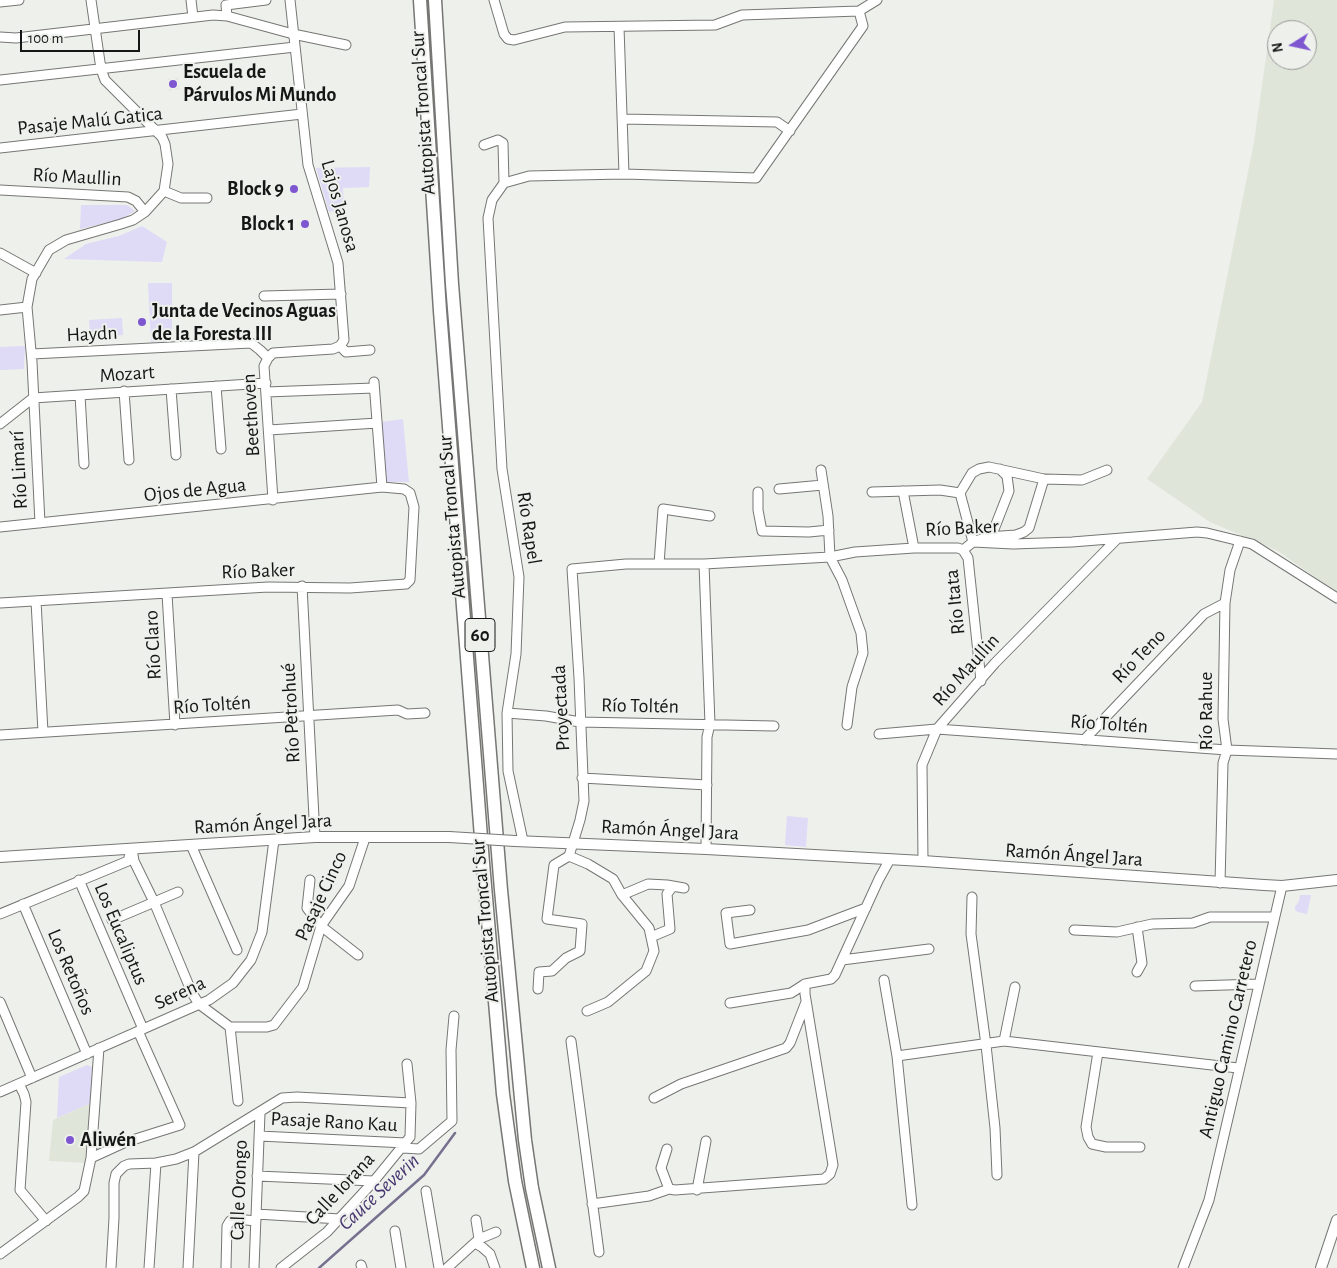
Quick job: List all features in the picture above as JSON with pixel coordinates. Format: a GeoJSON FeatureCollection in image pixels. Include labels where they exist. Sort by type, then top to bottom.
{"type":"FeatureCollection","features":[{"type":"Feature","properties":{"kind":"highway","name":"Autopista Troncal Sur"},"geometry":{"type":"LineString","coordinates":[[420,0],[446,390],[503,1094],[514,1172],[533,1268]]}},
{"type":"Feature","properties":{"kind":"highway","name":"Autopista Troncal Sur"},"geometry":{"type":"LineString","coordinates":[[435,0],[452,284],[501,890],[525,1140],[533,1196],[549,1268]]}},
{"type":"Feature","properties":{"kind":"main road","name":"Ramón Ángel Jara"},"geometry":{"type":"LineString","coordinates":[[0,857],[315,837],[449,837],[890,859],[1220,883],[1282,886],[1337,880]]}},
{"type":"Feature","properties":{"kind":"main road"},"geometry":{"type":"LineString","coordinates":[[1321,1268],[1337,1212]]}},
{"type":"Feature","properties":{"kind":"street"},"geometry":{"type":"LineString","coordinates":[[0,2],[19,0]]}},
{"type":"Feature","properties":{"kind":"street"},"geometry":{"type":"LineString","coordinates":[[91,0],[101,69],[109,86],[157,131],[165,144],[168,164],[164,191],[181,198],[206,198]]}},
{"type":"Feature","properties":{"kind":"street"},"geometry":{"type":"LineString","coordinates":[[191,0],[193,17]]}},
{"type":"Feature","properties":{"kind":"street"},"geometry":{"type":"LineString","coordinates":[[227,16],[226,5],[266,0]]}},
{"type":"Feature","properties":{"kind":"street","name":"Lajos Janosa"},"geometry":{"type":"LineString","coordinates":[[290,0],[308,165],[338,263],[342,294],[344,340],[340,346]]}},
{"type":"Feature","properties":{"kind":"street"},"geometry":{"type":"LineString","coordinates":[[494,0],[500,24],[508,39],[521,39],[565,27],[715,25],[742,16],[859,11],[877,0]]}},
{"type":"Feature","properties":{"kind":"street"},"geometry":{"type":"LineString","coordinates":[[484,145],[498,140],[503,143],[504,183],[529,176],[624,174],[756,178],[863,26],[859,11]]}},
{"type":"Feature","properties":{"kind":"street"},"geometry":{"type":"LineString","coordinates":[[0,37],[16,38],[213,15],[227,16],[293,34],[346,45]]}},
{"type":"Feature","properties":{"kind":"street"},"geometry":{"type":"LineString","coordinates":[[619,27],[624,174]]}},
{"type":"Feature","properties":{"kind":"street"},"geometry":{"type":"LineString","coordinates":[[0,80],[295,48]]}},
{"type":"Feature","properties":{"kind":"street","name":"Pasaje Malú Gatica"},"geometry":{"type":"LineString","coordinates":[[0,148],[302,114]]}},
{"type":"Feature","properties":{"kind":"street"},"geometry":{"type":"LineString","coordinates":[[622,119],[777,122],[790,131]]}},
{"type":"Feature","properties":{"kind":"street","name":"Río Rapel"},"geometry":{"type":"LineString","coordinates":[[504,183],[492,200],[488,218],[502,469],[519,577],[516,654],[507,713],[508,771],[519,841]]}},
{"type":"Feature","properties":{"kind":"street","name":"Río Maullin"},"geometry":{"type":"LineString","coordinates":[[0,190],[128,196],[136,201],[145,212]]}},
{"type":"Feature","properties":{"kind":"street","name":"Río Limarí"},"geometry":{"type":"LineString","coordinates":[[40,523],[32,354],[27,307],[32,279],[49,250],[66,240],[133,220],[145,212],[164,191]]}},
{"type":"Feature","properties":{"kind":"street"},"geometry":{"type":"LineString","coordinates":[[0,253],[36,272]]}},
{"type":"Feature","properties":{"kind":"street"},"geometry":{"type":"LineString","coordinates":[[264,296],[342,294]]}},
{"type":"Feature","properties":{"kind":"street"},"geometry":{"type":"LineString","coordinates":[[0,310],[27,307]]}},
{"type":"Feature","properties":{"kind":"street","name":"Haydn"},"geometry":{"type":"LineString","coordinates":[[32,354],[251,343],[268,358]]}},
{"type":"Feature","properties":{"kind":"street"},"geometry":{"type":"LineString","coordinates":[[268,358],[273,353],[333,349],[340,346],[346,352],[370,350]]}},
{"type":"Feature","properties":{"kind":"street","name":"Beethoven"},"geometry":{"type":"LineString","coordinates":[[268,358],[264,366],[273,500]]}},
{"type":"Feature","properties":{"kind":"street","name":"Mozart"},"geometry":{"type":"LineString","coordinates":[[33,398],[216,386],[266,388],[374,385],[377,423]]}},
{"type":"Feature","properties":{"kind":"street"},"geometry":{"type":"LineString","coordinates":[[216,386],[221,449]]}},
{"type":"Feature","properties":{"kind":"street"},"geometry":{"type":"LineString","coordinates":[[171,389],[176,455]]}},
{"type":"Feature","properties":{"kind":"street"},"geometry":{"type":"LineString","coordinates":[[124,392],[129,460]]}},
{"type":"Feature","properties":{"kind":"street"},"geometry":{"type":"LineString","coordinates":[[80,395],[84,464]]}},
{"type":"Feature","properties":{"kind":"street"},"geometry":{"type":"LineString","coordinates":[[0,424],[33,398]]}},
{"type":"Feature","properties":{"kind":"street"},"geometry":{"type":"LineString","coordinates":[[269,430],[377,423],[382,487]]}},
{"type":"Feature","properties":{"kind":"street"},"geometry":{"type":"LineString","coordinates":[[1044,479],[1028,528],[1024,532],[1016,535],[990,537],[973,542],[960,493],[972,473],[979,468],[989,467],[1044,479],[1082,480],[1107,470]]}},
{"type":"Feature","properties":{"kind":"street"},"geometry":{"type":"LineString","coordinates":[[821,470],[829,530],[830,558],[842,580],[861,633],[863,653],[852,688],[847,724]]}},
{"type":"Feature","properties":{"kind":"street"},"geometry":{"type":"LineString","coordinates":[[990,537],[1009,491],[1007,476],[1000,470]]}},
{"type":"Feature","properties":{"kind":"street"},"geometry":{"type":"LineString","coordinates":[[779,489],[823,485]]}},
{"type":"Feature","properties":{"kind":"street","name":"Ojos de Agua"},"geometry":{"type":"LineString","coordinates":[[0,527],[273,500],[382,487],[394,488]]}},
{"type":"Feature","properties":{"kind":"street","name":"Río Baker"},"geometry":{"type":"LineString","coordinates":[[0,603],[167,594],[268,586],[350,588],[406,584],[410,580],[413,498],[404,489],[394,488]]}},
{"type":"Feature","properties":{"kind":"street"},"geometry":{"type":"LineString","coordinates":[[872,492],[940,490],[960,493]]}},
{"type":"Feature","properties":{"kind":"street"},"geometry":{"type":"LineString","coordinates":[[903,491],[914,548]]}},
{"type":"Feature","properties":{"kind":"street"},"geometry":{"type":"LineString","coordinates":[[758,492],[758,510],[762,531],[809,532],[829,530]]}},
{"type":"Feature","properties":{"kind":"street"},"geometry":{"type":"LineString","coordinates":[[659,564],[662,509],[710,516]]}},
{"type":"Feature","properties":{"kind":"street","name":"Río Baker"},"geometry":{"type":"LineString","coordinates":[[572,569],[626,564],[704,564],[830,558],[855,552],[914,548],[958,548],[963,550],[973,542],[1014,544],[1207,532],[1252,544],[1337,598]]}},
{"type":"Feature","properties":{"kind":"street","name":"Río Maullin"},"geometry":{"type":"LineString","coordinates":[[923,861],[922,765],[937,728],[996,663],[1117,539]]}},
{"type":"Feature","properties":{"kind":"street","name":"Río Rahue"},"geometry":{"type":"LineString","coordinates":[[1220,883],[1223,763],[1228,750],[1223,719],[1225,603],[1230,570],[1240,541]]}},
{"type":"Feature","properties":{"kind":"street","name":"Río Itata"},"geometry":{"type":"LineString","coordinates":[[963,550],[968,558],[981,681]]}},
{"type":"Feature","properties":{"kind":"street"},"geometry":{"type":"LineString","coordinates":[[704,564],[710,724],[707,736],[706,849]]}},
{"type":"Feature","properties":{"kind":"street","name":"Proyectada"},"geometry":{"type":"LineString","coordinates":[[569,856],[584,801],[572,569]]}},
{"type":"Feature","properties":{"kind":"street","name":"Río Petrohué"},"geometry":{"type":"LineString","coordinates":[[302,586],[315,837]]}},
{"type":"Feature","properties":{"kind":"street","name":"Río Claro"},"geometry":{"type":"LineString","coordinates":[[167,594],[175,725]]}},
{"type":"Feature","properties":{"kind":"street"},"geometry":{"type":"LineString","coordinates":[[36,600],[43,732]]}},
{"type":"Feature","properties":{"kind":"street","name":"Río Teno"},"geometry":{"type":"LineString","coordinates":[[1084,740],[1204,614],[1225,603]]}},
{"type":"Feature","properties":{"kind":"street","name":"Río Toltén"},"geometry":{"type":"LineString","coordinates":[[0,735],[398,710],[407,714],[425,713]]}},
{"type":"Feature","properties":{"kind":"street","name":"Río Toltén"},"geometry":{"type":"LineString","coordinates":[[507,713],[546,716],[580,722],[774,726]]}},
{"type":"Feature","properties":{"kind":"street","name":"Río Toltén"},"geometry":{"type":"LineString","coordinates":[[879,734],[937,728],[1228,750],[1337,754]]}},
{"type":"Feature","properties":{"kind":"street"},"geometry":{"type":"LineString","coordinates":[[582,778],[707,785]]}},
{"type":"Feature","properties":{"kind":"street","name":"Pasaje Cinco"},"geometry":{"type":"LineString","coordinates":[[230,1028],[267,1027],[274,1025],[303,987],[321,926],[349,886],[365,838]]}},
{"type":"Feature","properties":{"kind":"street","name":"Serena"},"geometry":{"type":"LineString","coordinates":[[0,1092],[200,1004],[218,995],[233,983],[246,968],[256,951],[264,922],[274,840]]}},
{"type":"Feature","properties":{"kind":"street"},"geometry":{"type":"LineString","coordinates":[[192,845],[237,950]]}},
{"type":"Feature","properties":{"kind":"street"},"geometry":{"type":"LineString","coordinates":[[0,914],[128,861],[132,849]]}},
{"type":"Feature","properties":{"kind":"street"},"geometry":{"type":"LineString","coordinates":[[132,849],[134,861],[154,902],[192,993],[200,1004],[230,1028],[238,1100]]}},
{"type":"Feature","properties":{"kind":"street"},"geometry":{"type":"LineString","coordinates":[[538,990],[539,972],[552,971],[566,958],[580,951],[582,924],[547,919],[554,865],[569,856],[588,864],[613,879],[622,895],[649,928],[654,951],[646,971],[608,1002],[587,1011]]}},
{"type":"Feature","properties":{"kind":"street"},"geometry":{"type":"LineString","coordinates":[[730,1003],[791,992],[805,984],[831,979],[835,975],[890,859]]}},
{"type":"Feature","properties":{"kind":"street","name":"Los Eucaliptus"},"geometry":{"type":"LineString","coordinates":[[79,880],[180,1125],[126,1142],[91,1158]]}},
{"type":"Feature","properties":{"kind":"street"},"geometry":{"type":"LineString","coordinates":[[310,880],[307,908],[321,926],[358,955]]}},
{"type":"Feature","properties":{"kind":"street"},"geometry":{"type":"LineString","coordinates":[[622,895],[648,884],[684,888]]}},
{"type":"Feature","properties":{"kind":"street"},"geometry":{"type":"LineString","coordinates":[[651,937],[670,929],[667,894],[673,886]]}},
{"type":"Feature","properties":{"kind":"street","name":"Antiguo Camino Carretero"},"geometry":{"type":"LineString","coordinates":[[1184,1268],[1209,1200],[1238,1068],[1282,886]]}},
{"type":"Feature","properties":{"kind":"street"},"geometry":{"type":"LineString","coordinates":[[112,920],[178,892]]}},
{"type":"Feature","properties":{"kind":"street"},"geometry":{"type":"LineString","coordinates":[[972,898],[971,934],[995,1128],[997,1175]]}},
{"type":"Feature","properties":{"kind":"street","name":"Los Retoños"},"geometry":{"type":"LineString","coordinates":[[23,904],[87,1054]]}},
{"type":"Feature","properties":{"kind":"street"},"geometry":{"type":"LineString","coordinates":[[750,910],[726,913],[730,944],[808,930],[866,908]]}},
{"type":"Feature","properties":{"kind":"street"},"geometry":{"type":"LineString","coordinates":[[1074,930],[1117,932],[1152,924],[1193,923],[1210,917],[1274,917]]}},
{"type":"Feature","properties":{"kind":"street"},"geometry":{"type":"LineString","coordinates":[[1136,927],[1142,963],[1137,972]]}},
{"type":"Feature","properties":{"kind":"street"},"geometry":{"type":"LineString","coordinates":[[842,960],[929,949]]}},
{"type":"Feature","properties":{"kind":"street"},"geometry":{"type":"LineString","coordinates":[[884,980],[897,1056],[912,1204]]}},
{"type":"Feature","properties":{"kind":"street"},"geometry":{"type":"LineString","coordinates":[[592,1204],[649,1196],[669,1189],[697,1190],[824,1178],[830,1174],[833,1165],[806,1001],[805,984]]}},
{"type":"Feature","properties":{"kind":"street"},"geometry":{"type":"LineString","coordinates":[[1195,986],[1258,984]]}},
{"type":"Feature","properties":{"kind":"street"},"geometry":{"type":"LineString","coordinates":[[1004,1041],[1014,988]]}},
{"type":"Feature","properties":{"kind":"street"},"geometry":{"type":"LineString","coordinates":[[654,1098],[681,1084],[786,1048],[790,1043],[806,1001]]}},
{"type":"Feature","properties":{"kind":"street"},"geometry":{"type":"LineString","coordinates":[[0,1002],[32,1078]]}},
{"type":"Feature","properties":{"kind":"street","name":"Pasaje Rano Kau"},"geometry":{"type":"LineString","coordinates":[[259,1136],[404,1146],[419,1149],[452,1120],[451,1050],[454,1016]]}},
{"type":"Feature","properties":{"kind":"street"},"geometry":{"type":"LineString","coordinates":[[570,1041],[599,1252]]}},
{"type":"Feature","properties":{"kind":"street"},"geometry":{"type":"LineString","coordinates":[[897,1056],[1004,1041],[1238,1068]]}},
{"type":"Feature","properties":{"kind":"street"},"geometry":{"type":"LineString","coordinates":[[0,1254],[84,1191],[91,1158],[99,1048]]}},
{"type":"Feature","properties":{"kind":"street"},"geometry":{"type":"LineString","coordinates":[[1098,1052],[1086,1127],[1088,1137],[1092,1144],[1106,1147],[1140,1147]]}},
{"type":"Feature","properties":{"kind":"street"},"geometry":{"type":"LineString","coordinates":[[404,1146],[410,1137],[411,1103],[407,1064]]}},
{"type":"Feature","properties":{"kind":"street"},"geometry":{"type":"LineString","coordinates":[[19,1084],[26,1102],[20,1190],[46,1221]]}},
{"type":"Feature","properties":{"kind":"street"},"geometry":{"type":"LineString","coordinates":[[111,1268],[114,1183],[116,1174],[124,1166],[176,1159],[194,1152],[282,1098],[411,1103]]}},
{"type":"Feature","properties":{"kind":"street","name":"Calle Orongo"},"geometry":{"type":"LineString","coordinates":[[254,1268],[260,1113]]}},
{"type":"Feature","properties":{"kind":"street"},"geometry":{"type":"LineString","coordinates":[[697,1190],[706,1141]]}},
{"type":"Feature","properties":{"kind":"street","name":"Calle Iorana"},"geometry":{"type":"LineString","coordinates":[[281,1268],[327,1232],[404,1146]]}},
{"type":"Feature","properties":{"kind":"street"},"geometry":{"type":"LineString","coordinates":[[667,1149],[661,1168],[669,1189]]}},
{"type":"Feature","properties":{"kind":"street"},"geometry":{"type":"LineString","coordinates":[[188,1268],[194,1152]]}},
{"type":"Feature","properties":{"kind":"street"},"geometry":{"type":"LineString","coordinates":[[150,1268],[156,1163]]}},
{"type":"Feature","properties":{"kind":"street"},"geometry":{"type":"LineString","coordinates":[[258,1176],[374,1180]]}},
{"type":"Feature","properties":{"kind":"street"},"geometry":{"type":"LineString","coordinates":[[426,1191],[439,1268]]}},
{"type":"Feature","properties":{"kind":"street"},"geometry":{"type":"LineString","coordinates":[[226,1268],[228,1226],[230,1221],[256,1218],[340,1219]]}},
{"type":"Feature","properties":{"kind":"street"},"geometry":{"type":"LineString","coordinates":[[476,1220],[477,1241],[490,1254],[495,1268]]}},
{"type":"Feature","properties":{"kind":"street"},"geometry":{"type":"LineString","coordinates":[[395,1231],[401,1268]]}},
{"type":"Feature","properties":{"kind":"street"},"geometry":{"type":"LineString","coordinates":[[446,1268],[477,1241],[496,1232]]}},
{"type":"Feature","properties":{"kind":"street"},"geometry":{"type":"LineString","coordinates":[[0,1241],[9,1247]]}},
{"type":"Feature","properties":{"kind":"shaded area"},"geometry":{"type":"Polygon","coordinates":[[[1274,0],[1337,0],[1337,593],[1278,551],[1210,522],[1147,479],[1202,402],[1254,142],[1267,50],[1267,70],[1317,70],[1317,20],[1271,20],[1274,0]]]}},
{"type":"Feature","properties":{"kind":"shaded area","name":"Escuela de Párvulos Mi Mundo"},"geometry":{"type":"Polygon","coordinates":[[[178,78],[179,89],[169,91],[168,79],[178,78]]]}},
{"type":"Feature","properties":{"kind":"shaded area"},"geometry":{"type":"Polygon","coordinates":[[[370,167],[369,187],[343,188],[344,208],[329,212],[316,168],[370,167]]]}},
{"type":"Feature","properties":{"kind":"shaded area"},"geometry":{"type":"Polygon","coordinates":[[[81,205],[127,205],[135,211],[121,219],[80,229],[81,205]]]}},
{"type":"Feature","properties":{"kind":"shaded area"},"geometry":{"type":"Polygon","coordinates":[[[142,226],[167,242],[162,262],[64,259],[86,244],[119,236],[142,226]]]}},
{"type":"Feature","properties":{"kind":"shaded area"},"geometry":{"type":"Polygon","coordinates":[[[148,283],[172,283],[172,344],[151,342],[148,283]]]}},
{"type":"Feature","properties":{"kind":"shaded area"},"geometry":{"type":"Polygon","coordinates":[[[122,318],[123,335],[90,338],[89,320],[122,318]]]}},
{"type":"Feature","properties":{"kind":"shaded area"},"geometry":{"type":"Polygon","coordinates":[[[25,346],[24,369],[0,370],[0,347],[25,346]]]}},
{"type":"Feature","properties":{"kind":"shaded area"},"geometry":{"type":"Polygon","coordinates":[[[403,419],[409,482],[386,482],[381,422],[403,419]]]}},
{"type":"Feature","properties":{"kind":"shaded area"},"geometry":{"type":"Polygon","coordinates":[[[787,816],[808,818],[806,847],[785,845],[787,816]]]}},
{"type":"Feature","properties":{"kind":"shaded area"},"geometry":{"type":"Polygon","coordinates":[[[1300,895],[1311,895],[1307,914],[1295,910],[1300,895]]]}},
{"type":"Feature","properties":{"kind":"shaded area"},"geometry":{"type":"Polygon","coordinates":[[[87,1065],[92,1067],[91,1103],[57,1118],[59,1077],[87,1065]]]}},
{"type":"Feature","properties":{"kind":"shaded area","name":"Aliwén"},"geometry":{"type":"Polygon","coordinates":[[[91,1103],[86,1163],[49,1161],[53,1120],[91,1103]]]}},
{"type":"Feature","properties":{"kind":"waterway","name":"Cauce Severin"},"geometry":{"type":"LineString","coordinates":[[319,1268],[424,1175],[455,1133]]}},
{"type":"Feature","properties":{"kind":"place","name":"Escuela de Párvulos Mi Mundo"},"geometry":{"type":"Point","coordinates":[173,84]}},
{"type":"Feature","properties":{"kind":"place","name":"Block 9"},"geometry":{"type":"Point","coordinates":[294,189]}},
{"type":"Feature","properties":{"kind":"place","name":"Block 1"},"geometry":{"type":"Point","coordinates":[305,224]}},
{"type":"Feature","properties":{"kind":"place","name":"Junta de Vecinos Aguas de la Foresta III"},"geometry":{"type":"Point","coordinates":[142,322]}},
{"type":"Feature","properties":{"kind":"place","name":"Aliwén"},"geometry":{"type":"Point","coordinates":[70,1140]}}]}
